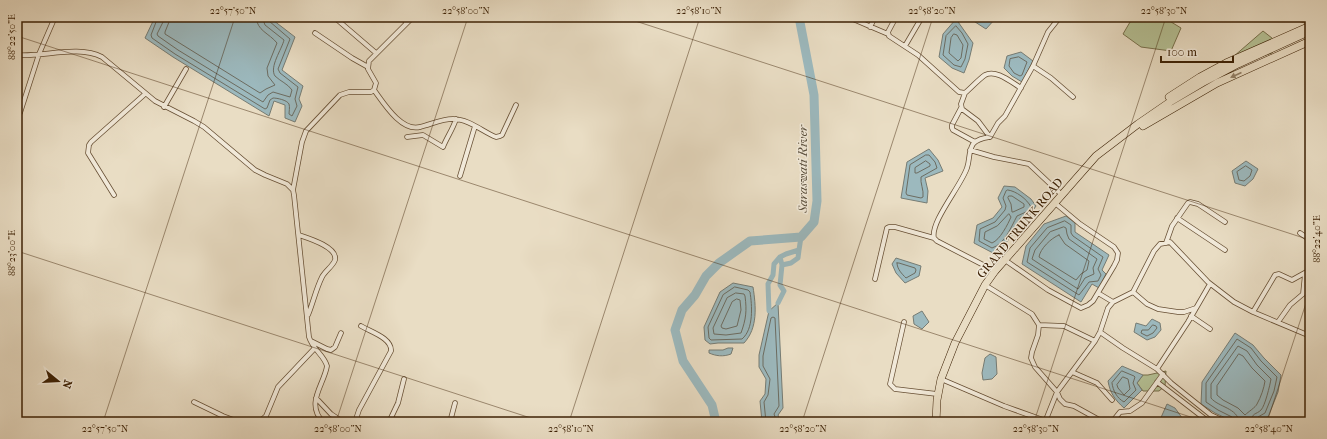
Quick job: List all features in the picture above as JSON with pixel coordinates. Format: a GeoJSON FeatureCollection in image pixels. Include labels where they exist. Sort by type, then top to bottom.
{"type":"FeatureCollection","features":[{"type":"Feature","properties":{"kind":"highway"},"geometry":{"type":"LineString","coordinates":[[1096,156],[1112,140],[1208,69],[1234,55],[1310,21]]}},
{"type":"Feature","properties":{"kind":"highway"},"geometry":{"type":"LineString","coordinates":[[1126,133],[1226,63],[1310,26]]}},
{"type":"Feature","properties":{"kind":"highway"},"geometry":{"type":"LineString","coordinates":[[1191,82],[1201,80],[1310,31]]}},
{"type":"Feature","properties":{"kind":"highway"},"geometry":{"type":"LineString","coordinates":[[1126,133],[1139,128],[1217,83],[1310,41]]}},
{"type":"Feature","properties":{"kind":"highway","name":"GRAND TRUNK ROAD"},"geometry":{"type":"LineString","coordinates":[[936,422],[937,394],[941,379],[955,344],[985,285],[995,271],[1096,156],[1126,133]]}},
{"type":"Feature","properties":{"kind":"street"},"geometry":{"type":"LineString","coordinates":[[20,113],[39,54],[54,17]]}},
{"type":"Feature","properties":{"kind":"street"},"geometry":{"type":"LineString","coordinates":[[334,17],[376,53]]}},
{"type":"Feature","properties":{"kind":"street"},"geometry":{"type":"LineString","coordinates":[[402,17],[407,23]]}},
{"type":"Feature","properties":{"kind":"street"},"geometry":{"type":"LineString","coordinates":[[368,66],[369,61],[376,53],[413,17]]}},
{"type":"Feature","properties":{"kind":"street"},"geometry":{"type":"LineString","coordinates":[[848,17],[888,34],[890,37],[918,55],[956,90],[959,92],[965,92]]}},
{"type":"Feature","properties":{"kind":"street"},"geometry":{"type":"LineString","coordinates":[[870,26],[875,17]]}},
{"type":"Feature","properties":{"kind":"street"},"geometry":{"type":"LineString","coordinates":[[888,34],[896,17]]}},
{"type":"Feature","properties":{"kind":"street"},"geometry":{"type":"LineString","coordinates":[[905,46],[922,17]]}},
{"type":"Feature","properties":{"kind":"street"},"geometry":{"type":"LineString","coordinates":[[934,238],[933,231],[940,216],[967,169],[970,150],[978,140],[990,137],[998,123],[1005,116],[1033,66],[1048,32],[1060,17]]}},
{"type":"Feature","properties":{"kind":"street"},"geometry":{"type":"LineString","coordinates":[[316,33],[352,58],[368,66],[376,83],[374,90]]}},
{"type":"Feature","properties":{"kind":"street"},"geometry":{"type":"LineString","coordinates":[[17,55],[85,52],[98,55],[144,94],[164,107],[177,111],[204,127],[255,170],[283,182],[290,186],[293,190]]}},
{"type":"Feature","properties":{"kind":"street"},"geometry":{"type":"LineString","coordinates":[[1033,66],[1051,78],[1073,98]]}},
{"type":"Feature","properties":{"kind":"street"},"geometry":{"type":"LineString","coordinates":[[164,107],[186,69]]}},
{"type":"Feature","properties":{"kind":"street"},"geometry":{"type":"LineString","coordinates":[[975,142],[952,128],[952,125],[961,108],[965,92],[984,76],[992,73],[1020,88]]}},
{"type":"Feature","properties":{"kind":"street"},"geometry":{"type":"LineString","coordinates":[[374,90],[395,118],[412,127],[418,128],[438,120],[456,119],[475,126],[494,137],[500,136],[516,105]]}},
{"type":"Feature","properties":{"kind":"street"},"geometry":{"type":"LineString","coordinates":[[322,422],[316,413],[316,398],[327,366],[326,361],[314,349],[310,340],[293,190],[302,142],[306,131],[340,95],[349,92],[370,92],[374,90]]}},
{"type":"Feature","properties":{"kind":"street"},"geometry":{"type":"LineString","coordinates":[[114,195],[88,153],[89,146],[91,142],[144,94]]}},
{"type":"Feature","properties":{"kind":"street"},"geometry":{"type":"LineString","coordinates":[[961,108],[978,121],[990,137]]}},
{"type":"Feature","properties":{"kind":"street"},"geometry":{"type":"LineString","coordinates":[[407,137],[423,135],[443,147],[447,137],[452,131],[456,119]]}},
{"type":"Feature","properties":{"kind":"street"},"geometry":{"type":"LineString","coordinates":[[460,176],[475,126]]}},
{"type":"Feature","properties":{"kind":"street"},"geometry":{"type":"LineString","coordinates":[[970,150],[994,157],[1029,164],[1062,195]]}},
{"type":"Feature","properties":{"kind":"street"},"geometry":{"type":"LineString","coordinates":[[1166,243],[1172,226],[1190,202],[1194,202],[1225,222]]}},
{"type":"Feature","properties":{"kind":"street"},"geometry":{"type":"LineString","coordinates":[[1005,260],[1048,290],[1081,308],[1093,301],[1114,266],[1118,253],[1114,247],[1080,224],[1055,203]]}},
{"type":"Feature","properties":{"kind":"street"},"geometry":{"type":"LineString","coordinates":[[1177,218],[1225,250]]}},
{"type":"Feature","properties":{"kind":"street"},"geometry":{"type":"LineString","coordinates":[[875,280],[887,228],[895,226],[934,238],[995,271]]}},
{"type":"Feature","properties":{"kind":"street"},"geometry":{"type":"LineString","coordinates":[[1300,232],[1310,240]]}},
{"type":"Feature","properties":{"kind":"street"},"geometry":{"type":"LineString","coordinates":[[299,235],[324,245],[333,252],[335,257],[334,263],[322,278],[307,318]]}},
{"type":"Feature","properties":{"kind":"street"},"geometry":{"type":"LineString","coordinates":[[941,379],[1004,406],[1046,421],[1057,392],[1095,341],[1100,332],[1105,315],[1114,302],[1133,292],[1154,251],[1160,244],[1170,242],[1210,284],[1234,302],[1310,336]]}},
{"type":"Feature","properties":{"kind":"street"},"geometry":{"type":"LineString","coordinates":[[1254,312],[1275,275],[1279,274],[1292,280],[1310,270]]}},
{"type":"Feature","properties":{"kind":"street"},"geometry":{"type":"LineString","coordinates":[[1278,322],[1290,305],[1303,294],[1305,274]]}},
{"type":"Feature","properties":{"kind":"street"},"geometry":{"type":"LineString","coordinates":[[1157,368],[1210,284]]}},
{"type":"Feature","properties":{"kind":"street"},"geometry":{"type":"LineString","coordinates":[[985,285],[1032,314],[1039,325],[1038,335],[1032,352],[1032,362],[1040,375],[1057,392],[1060,399],[1066,404],[1074,406],[1103,422]]}},
{"type":"Feature","properties":{"kind":"street"},"geometry":{"type":"LineString","coordinates":[[1133,292],[1146,304],[1158,309],[1184,312],[1196,307]]}},
{"type":"Feature","properties":{"kind":"street"},"geometry":{"type":"LineString","coordinates":[[1098,294],[1114,302]]}},
{"type":"Feature","properties":{"kind":"street"},"geometry":{"type":"LineString","coordinates":[[1191,316],[1210,329]]}},
{"type":"Feature","properties":{"kind":"street"},"geometry":{"type":"LineString","coordinates":[[904,322],[890,384],[895,389],[937,394]]}},
{"type":"Feature","properties":{"kind":"street"},"geometry":{"type":"LineString","coordinates":[[1039,325],[1064,326],[1095,341]]}},
{"type":"Feature","properties":{"kind":"street"},"geometry":{"type":"LineString","coordinates":[[355,422],[359,410],[390,355],[392,348],[389,342],[360,326]]}},
{"type":"Feature","properties":{"kind":"street"},"geometry":{"type":"LineString","coordinates":[[1100,332],[1123,348],[1157,368],[1171,383],[1211,415],[1226,422]]}},
{"type":"Feature","properties":{"kind":"street"},"geometry":{"type":"LineString","coordinates":[[310,340],[332,350],[335,347],[341,333]]}},
{"type":"Feature","properties":{"kind":"street"},"geometry":{"type":"LineString","coordinates":[[260,422],[266,416],[278,386],[314,349]]}},
{"type":"Feature","properties":{"kind":"street"},"geometry":{"type":"LineString","coordinates":[[1072,372],[1096,383],[1112,400]]}},
{"type":"Feature","properties":{"kind":"street"},"geometry":{"type":"LineString","coordinates":[[1112,422],[1120,412],[1130,411],[1142,403],[1163,374]]}},
{"type":"Feature","properties":{"kind":"street"},"geometry":{"type":"LineString","coordinates":[[389,422],[398,403],[404,380]]}},
{"type":"Feature","properties":{"kind":"street"},"geometry":{"type":"LineString","coordinates":[[1158,382],[1209,422]]}},
{"type":"Feature","properties":{"kind":"street"},"geometry":{"type":"LineString","coordinates":[[316,398],[331,414],[343,422]]}},
{"type":"Feature","properties":{"kind":"street"},"geometry":{"type":"LineString","coordinates":[[194,402],[239,422]]}},
{"type":"Feature","properties":{"kind":"street"},"geometry":{"type":"LineString","coordinates":[[450,422],[455,403]]}},
{"type":"Feature","properties":{"kind":"green space"},"geometry":{"type":"Polygon","coordinates":[[[1133,17],[1163,17],[1181,28],[1171,51],[1141,47],[1123,34],[1133,17]]]}},
{"type":"Feature","properties":{"kind":"green space"},"geometry":{"type":"Polygon","coordinates":[[[1263,31],[1277,42],[1272,53],[1251,60],[1233,57],[1263,31]]]}},
{"type":"Feature","properties":{"kind":"green space"},"geometry":{"type":"Polygon","coordinates":[[[1166,371],[1165,386],[1159,391],[1143,391],[1137,383],[1143,375],[1166,371]]]}},
{"type":"Feature","properties":{"kind":"water"},"geometry":{"type":"Polygon","coordinates":[[[155,17],[269,17],[295,37],[282,70],[303,86],[299,99],[302,106],[295,122],[285,118],[285,105],[274,101],[269,116],[145,38],[155,17]]]}},
{"type":"Feature","properties":{"kind":"water"},"geometry":{"type":"Polygon","coordinates":[[[970,17],[993,17],[995,19],[986,29],[970,17]]]}},
{"type":"Feature","properties":{"kind":"water"},"geometry":{"type":"Polygon","coordinates":[[[956,19],[973,43],[964,73],[952,68],[939,57],[943,34],[956,19]]]}},
{"type":"Feature","properties":{"kind":"water"},"geometry":{"type":"Polygon","coordinates":[[[1021,52],[1033,61],[1022,82],[1012,76],[1004,68],[1007,56],[1021,52]]]}},
{"type":"Feature","properties":{"kind":"water"},"geometry":{"type":"Polygon","coordinates":[[[929,149],[938,160],[943,171],[925,178],[928,191],[927,203],[901,198],[907,162],[929,149]]]}},
{"type":"Feature","properties":{"kind":"water"},"geometry":{"type":"Polygon","coordinates":[[[1246,161],[1258,169],[1253,179],[1245,186],[1235,183],[1232,171],[1246,161]]]}},
{"type":"Feature","properties":{"kind":"water"},"geometry":{"type":"Polygon","coordinates":[[[1004,186],[1015,187],[1031,199],[1036,206],[1029,216],[1020,218],[1016,230],[1002,248],[993,253],[974,243],[977,225],[993,218],[1002,207],[998,198],[1004,186]]]}},
{"type":"Feature","properties":{"kind":"water"},"geometry":{"type":"Polygon","coordinates":[[[1066,216],[1075,223],[1075,232],[1109,255],[1102,270],[1106,274],[1099,288],[1092,284],[1081,302],[1022,264],[1026,246],[1044,224],[1066,216]]]}},
{"type":"Feature","properties":{"kind":"water"},"geometry":{"type":"Polygon","coordinates":[[[896,258],[921,266],[919,276],[905,283],[896,273],[892,264],[896,258]]]}},
{"type":"Feature","properties":{"kind":"water"},"geometry":{"type":"Polygon","coordinates":[[[733,283],[753,287],[755,316],[752,331],[744,343],[710,344],[705,340],[704,327],[720,292],[733,283]]]}},
{"type":"Feature","properties":{"kind":"water"},"geometry":{"type":"Polygon","coordinates":[[[778,303],[783,408],[778,415],[781,422],[762,422],[760,401],[765,394],[766,379],[759,367],[759,355],[769,311],[778,303]]]}},
{"type":"Feature","properties":{"kind":"water"},"geometry":{"type":"Polygon","coordinates":[[[922,311],[929,322],[922,329],[914,324],[913,316],[922,311]]]}},
{"type":"Feature","properties":{"kind":"water"},"geometry":{"type":"Polygon","coordinates":[[[1152,319],[1160,323],[1161,330],[1155,337],[1147,340],[1134,332],[1136,323],[1146,326],[1152,319]]]}},
{"type":"Feature","properties":{"kind":"water"},"geometry":{"type":"Polygon","coordinates":[[[1235,333],[1253,345],[1281,375],[1278,392],[1268,417],[1257,422],[1234,422],[1201,404],[1202,382],[1235,333]]]}},
{"type":"Feature","properties":{"kind":"water"},"geometry":{"type":"Polygon","coordinates":[[[733,348],[731,354],[725,356],[709,353],[709,350],[723,350],[733,348]]]}},
{"type":"Feature","properties":{"kind":"water"},"geometry":{"type":"Polygon","coordinates":[[[990,354],[996,357],[997,374],[992,379],[983,380],[982,373],[985,358],[990,354]]]}},
{"type":"Feature","properties":{"kind":"water"},"geometry":{"type":"Polygon","coordinates":[[[1122,366],[1143,375],[1137,383],[1142,390],[1124,408],[1113,396],[1108,381],[1122,366]]]}},
{"type":"Feature","properties":{"kind":"water"},"geometry":{"type":"Polygon","coordinates":[[[1167,404],[1175,408],[1185,422],[1159,422],[1167,404]]]}},
{"type":"Feature","properties":{"kind":"waterway","name":"Saraswati River"},"geometry":{"type":"LineString","coordinates":[[716,422],[712,405],[683,361],[675,330],[682,310],[695,295],[706,276],[719,263],[750,241],[801,237],[814,222],[817,201],[814,95],[799,17]]}},
{"type":"Feature","properties":{"kind":"waterway"},"geometry":{"type":"LineString","coordinates":[[769,311],[768,284],[773,275],[774,264],[780,257],[799,250],[801,237]]}},
{"type":"Feature","properties":{"kind":"waterway"},"geometry":{"type":"LineString","coordinates":[[782,265],[791,263],[798,258],[799,250]]}},
{"type":"Feature","properties":{"kind":"waterway"},"geometry":{"type":"LineString","coordinates":[[778,303],[784,291],[780,285],[782,265],[780,257]]}}]}
